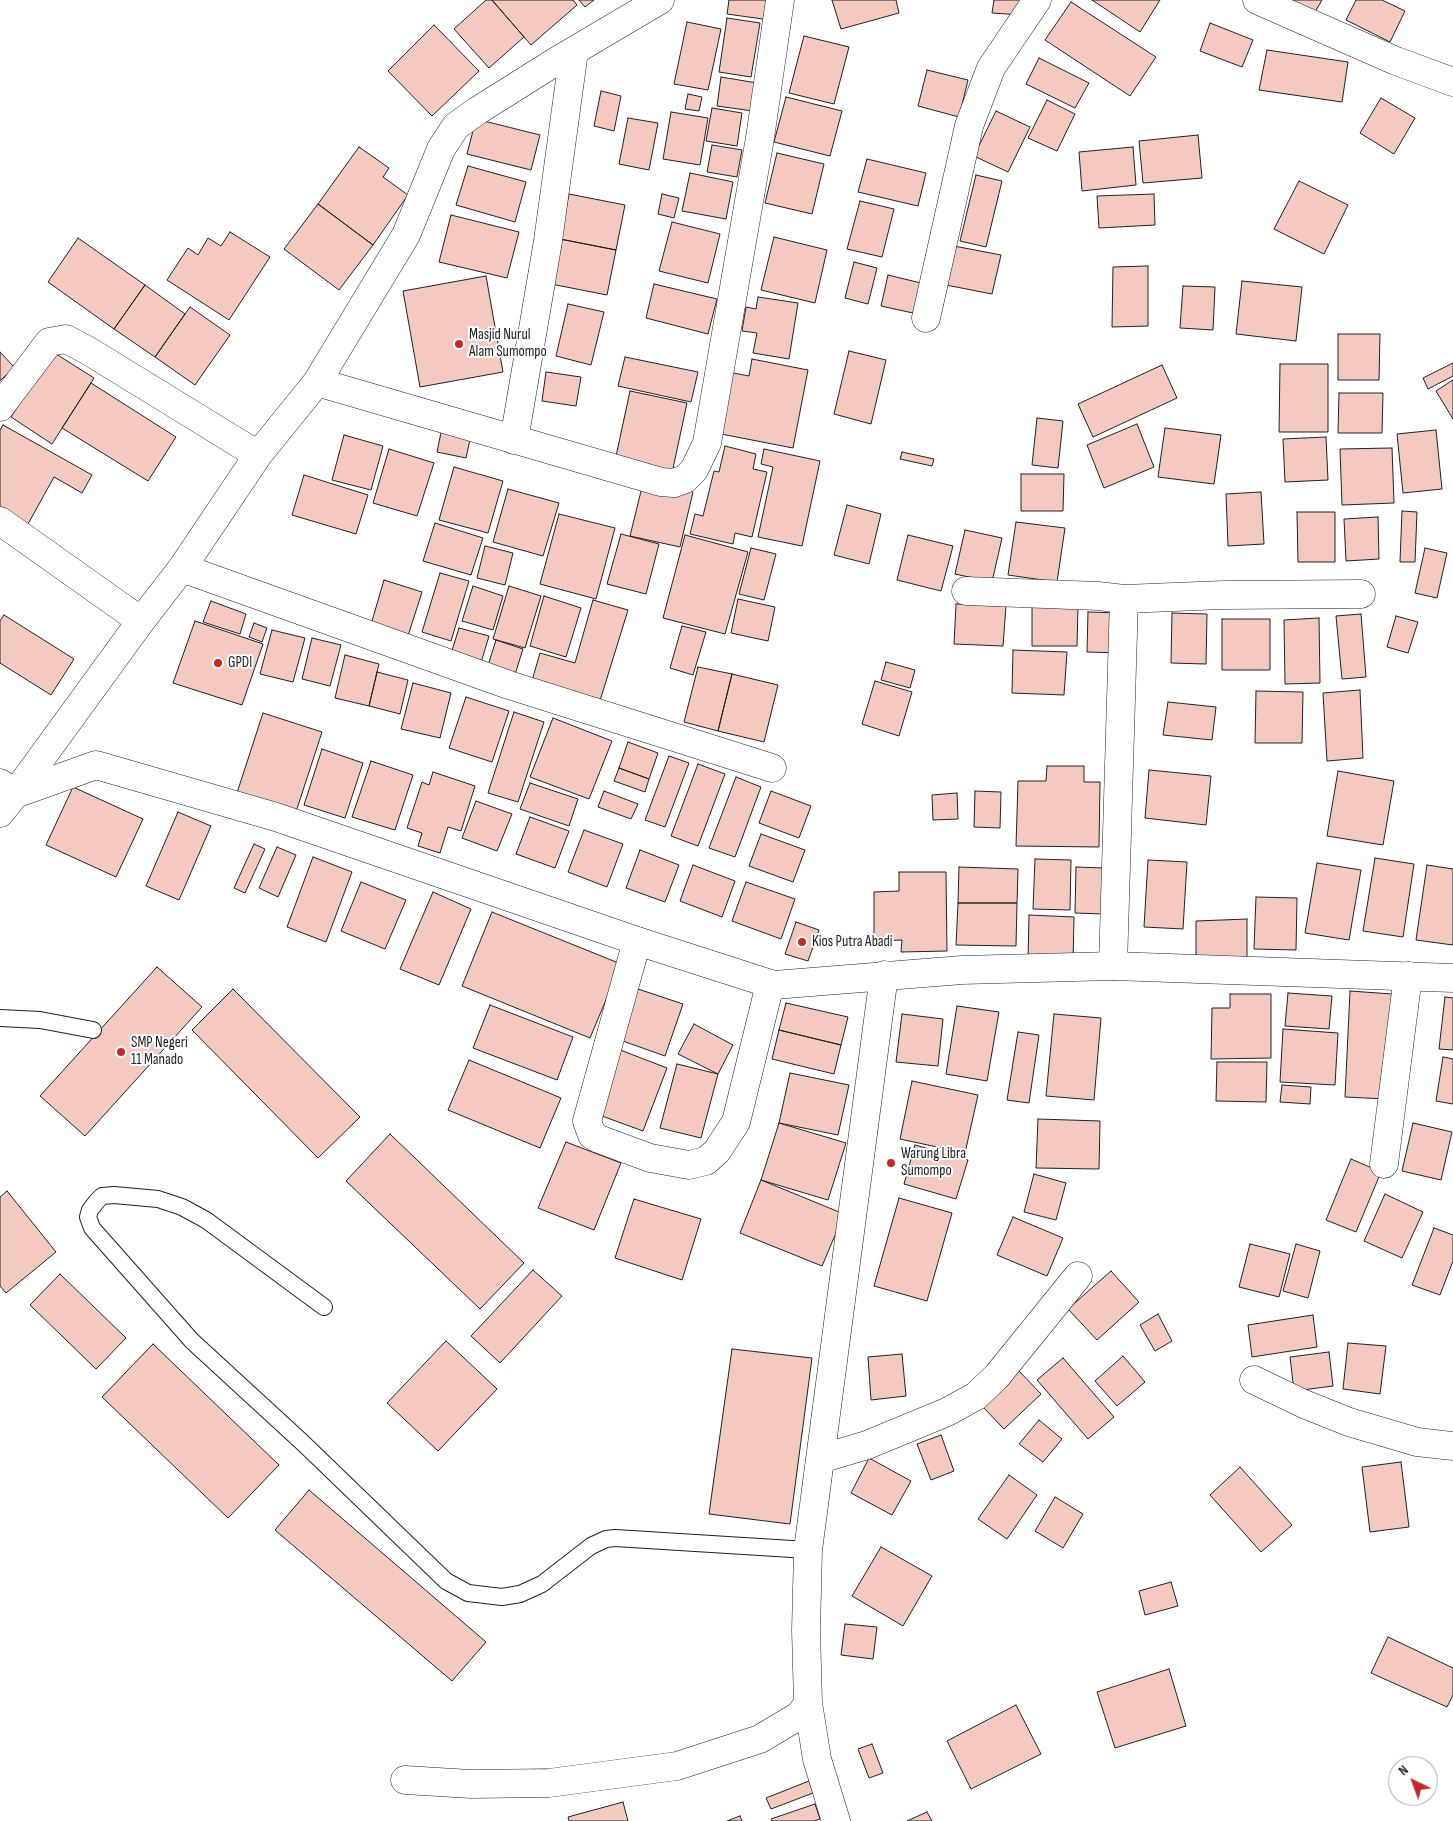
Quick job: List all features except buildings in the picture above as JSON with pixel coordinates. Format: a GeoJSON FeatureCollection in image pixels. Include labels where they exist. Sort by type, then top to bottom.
{"type":"FeatureCollection","features":[{"type":"Feature","properties":{"kind":"street"},"geometry":{"type":"LineString","coordinates":[[5,797],[182,568],[258,455],[316,382],[406,235],[441,149],[456,126],[476,111],[660,0]]}},
{"type":"Feature","properties":{"kind":"street"},"geometry":{"type":"LineString","coordinates":[[316,382],[661,482],[674,483],[685,479],[694,470],[707,443],[760,138],[780,0]]}},
{"type":"Feature","properties":{"kind":"street"},"geometry":{"type":"LineString","coordinates":[[926,318],[969,126],[991,68],[1037,0]]}},
{"type":"Feature","properties":{"kind":"street"},"geometry":{"type":"LineString","coordinates":[[1256,0],[1396,61],[1453,82]]}},
{"type":"Feature","properties":{"kind":"street"},"geometry":{"type":"LineString","coordinates":[[514,440],[548,241],[574,51]]}},
{"type":"Feature","properties":{"kind":"street"},"geometry":{"type":"LineString","coordinates":[[0,407],[49,342],[66,339],[258,455]]}},
{"type":"Feature","properties":{"kind":"street"},"geometry":{"type":"LineString","coordinates":[[0,521],[141,621]]}},
{"type":"Feature","properties":{"kind":"street"},"geometry":{"type":"LineString","coordinates":[[182,568],[509,685],[772,768]]}},
{"type":"Feature","properties":{"kind":"street"},"geometry":{"type":"LineString","coordinates":[[966,591],[1124,600],[1224,595],[1361,594]]}},
{"type":"Feature","properties":{"kind":"street"},"geometry":{"type":"LineString","coordinates":[[1114,966],[1124,600]]}},
{"type":"Feature","properties":{"kind":"street"},"geometry":{"type":"LineString","coordinates":[[5,797],[96,765],[276,817],[770,984],[962,970],[1114,966],[1453,978]]}},
{"type":"Feature","properties":{"kind":"street"},"geometry":{"type":"LineString","coordinates":[[636,940],[587,1121],[592,1135],[599,1140],[650,1158],[689,1165],[706,1161],[717,1151],[736,1122],[770,984]]}},
{"type":"Feature","properties":{"kind":"street"},"geometry":{"type":"LineString","coordinates":[[836,1821],[817,1759],[808,1703],[806,1630],[808,1550],[884,975]]}},
{"type":"Feature","properties":{"kind":"street"},"geometry":{"type":"LineString","coordinates":[[1384,1164],[1408,976]]}},
{"type":"Feature","properties":{"kind":"street"},"geometry":{"type":"LineString","coordinates":[[820,1459],[876,1441],[947,1412],[976,1396],[997,1376],[1078,1276]]}},
{"type":"Feature","properties":{"kind":"street"},"geometry":{"type":"LineString","coordinates":[[1254,1380],[1304,1404],[1349,1422],[1417,1442],[1453,1446]]}},
{"type":"Feature","properties":{"kind":"street"},"geometry":{"type":"LineString","coordinates":[[405,1780],[471,1784],[549,1783],[677,1766],[760,1739],[800,1715],[808,1703]]}},
{"type":"Feature","properties":{"kind":"lane"},"geometry":{"type":"LineString","coordinates":[[0,1018],[40,1020],[93,1030]]}},
{"type":"Feature","properties":{"kind":"lane"},"geometry":{"type":"LineString","coordinates":[[324,1307],[206,1220],[182,1207],[158,1199],[114,1195],[102,1196],[90,1210],[88,1217],[92,1228],[192,1341],[365,1501],[446,1581],[468,1593],[502,1597],[520,1594],[542,1584],[591,1546],[606,1539],[808,1550]]}},
{"type":"Feature","properties":{"kind":"place","name":"Masjid Nurul Alam Sumompo"},"geometry":{"type":"Point","coordinates":[459,344]}},
{"type":"Feature","properties":{"kind":"place","name":"GPDI"},"geometry":{"type":"Point","coordinates":[218,663]}},
{"type":"Feature","properties":{"kind":"place","name":"Kios Putra Abadi"},"geometry":{"type":"Point","coordinates":[802,942]}},
{"type":"Feature","properties":{"kind":"place","name":"SMP Negeri 11 Manado"},"geometry":{"type":"Point","coordinates":[121,1052]}},
{"type":"Feature","properties":{"kind":"place","name":"Warung Libra Sumompo"},"geometry":{"type":"Point","coordinates":[891,1163]}}]}
